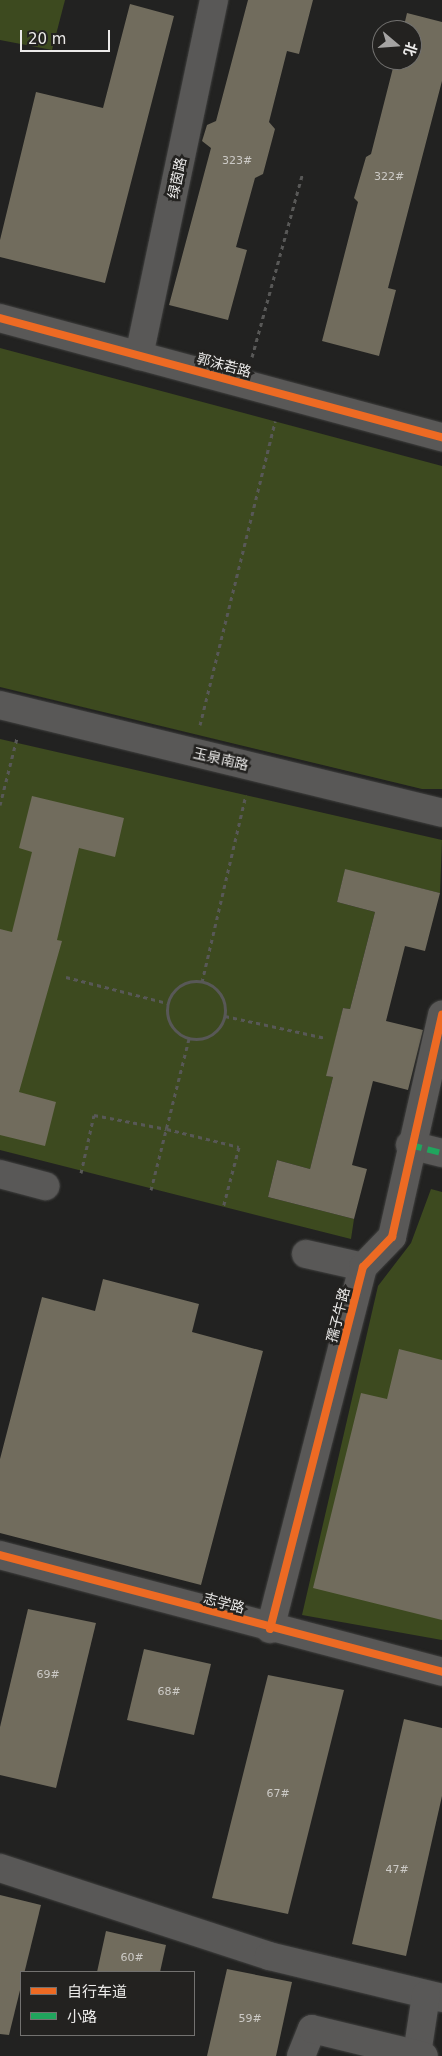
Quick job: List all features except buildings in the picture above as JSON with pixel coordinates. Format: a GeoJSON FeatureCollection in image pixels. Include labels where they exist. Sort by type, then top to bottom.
{"type":"FeatureCollection","features":[{"type":"Feature","properties":{"kind":"street","name":"绿茵路"},"geometry":{"type":"LineString","coordinates":[[139,356],[214,0]]}},
{"type":"Feature","properties":{"kind":"street","name":"郭沫若路"},"geometry":{"type":"LineString","coordinates":[[0,318],[442,437]]}},
{"type":"Feature","properties":{"kind":"street","name":"玉泉南路"},"geometry":{"type":"LineString","coordinates":[[12,708],[442,813]]}},
{"type":"Feature","properties":{"kind":"street","name":"孺子牛路"},"geometry":{"type":"LineString","coordinates":[[270,1629],[363,1267],[392,1237],[410,1145],[442,1016]]}},
{"type":"Feature","properties":{"kind":"street"},"geometry":{"type":"LineString","coordinates":[[410,1145],[442,1153]]}},
{"type":"Feature","properties":{"kind":"street"},"geometry":{"type":"LineString","coordinates":[[0,1174],[45,1186]]}},
{"type":"Feature","properties":{"kind":"street"},"geometry":{"type":"LineString","coordinates":[[306,1254],[363,1267]]}},
{"type":"Feature","properties":{"kind":"street","name":"志学路"},"geometry":{"type":"LineString","coordinates":[[0,1555],[270,1629],[442,1672]]}},
{"type":"Feature","properties":{"kind":"street"},"geometry":{"type":"LineString","coordinates":[[0,1868],[269,1956],[434,1997],[420,2055],[312,2029],[301,2056]]}},
{"type":"Feature","properties":{"kind":"path"},"geometry":{"type":"LineString","coordinates":[[245,384],[302,175]]}},
{"type":"Feature","properties":{"kind":"path"},"geometry":{"type":"LineString","coordinates":[[193,752],[282,394]]}},
{"type":"Feature","properties":{"kind":"path"},"geometry":{"type":"LineString","coordinates":[[0,805],[12,708]]}},
{"type":"Feature","properties":{"kind":"path"},"geometry":{"type":"LineString","coordinates":[[202,982],[253,766]]}},
{"type":"Feature","properties":{"kind":"path"},"geometry":{"type":"LineString","coordinates":[[66,976],[167,1003]]}},
{"type":"Feature","properties":{"kind":"path"},"geometry":{"type":"LineString","coordinates":[[202,982],[222,996],[225,1016],[216,1032],[189,1039],[173,1030],[167,1003],[178,986],[202,982]]}},
{"type":"Feature","properties":{"kind":"path"},"geometry":{"type":"LineString","coordinates":[[225,1016],[326,1038]]}},
{"type":"Feature","properties":{"kind":"path"},"geometry":{"type":"LineString","coordinates":[[151,1190],[189,1039]]}},
{"type":"Feature","properties":{"kind":"path"},"geometry":{"type":"LineString","coordinates":[[81,1173],[94,1115],[167,1129],[240,1147],[223,1208]]}},
{"type":"Feature","properties":{"kind":"green space"},"geometry":{"type":"Polygon","coordinates":[[[0,0],[65,0],[52,50],[0,40],[0,0]]]}},
{"type":"Feature","properties":{"kind":"green space"},"geometry":{"type":"Polygon","coordinates":[[[0,348],[442,466],[442,789],[422,789],[0,687],[0,348]]]}},
{"type":"Feature","properties":{"kind":"green space"},"geometry":{"type":"Polygon","coordinates":[[[0,739],[442,840],[440,893],[345,870],[337,902],[375,912],[350,1009],[343,1008],[327,1076],[333,1077],[310,1169],[277,1160],[268,1197],[354,1219],[351,1239],[0,1150],[0,739]]]}},
{"type":"Feature","properties":{"kind":"green space"},"geometry":{"type":"Polygon","coordinates":[[[431,1189],[442,1192],[442,1640],[302,1615],[378,1286],[411,1243],[431,1189]]]}},
{"type":"Feature","properties":{"kind":"marked path"},"geometry":{"type":"LineString","coordinates":[[410,1145],[442,1153]]}},
{"type":"Feature","properties":{"kind":"cycle path"},"geometry":{"type":"LineString","coordinates":[[0,318],[442,437]]}},
{"type":"Feature","properties":{"kind":"cycle path"},"geometry":{"type":"LineString","coordinates":[[270,1629],[363,1267],[392,1237],[442,1015]]}},
{"type":"Feature","properties":{"kind":"cycle path"},"geometry":{"type":"LineString","coordinates":[[0,1555],[442,1672]]}}]}
